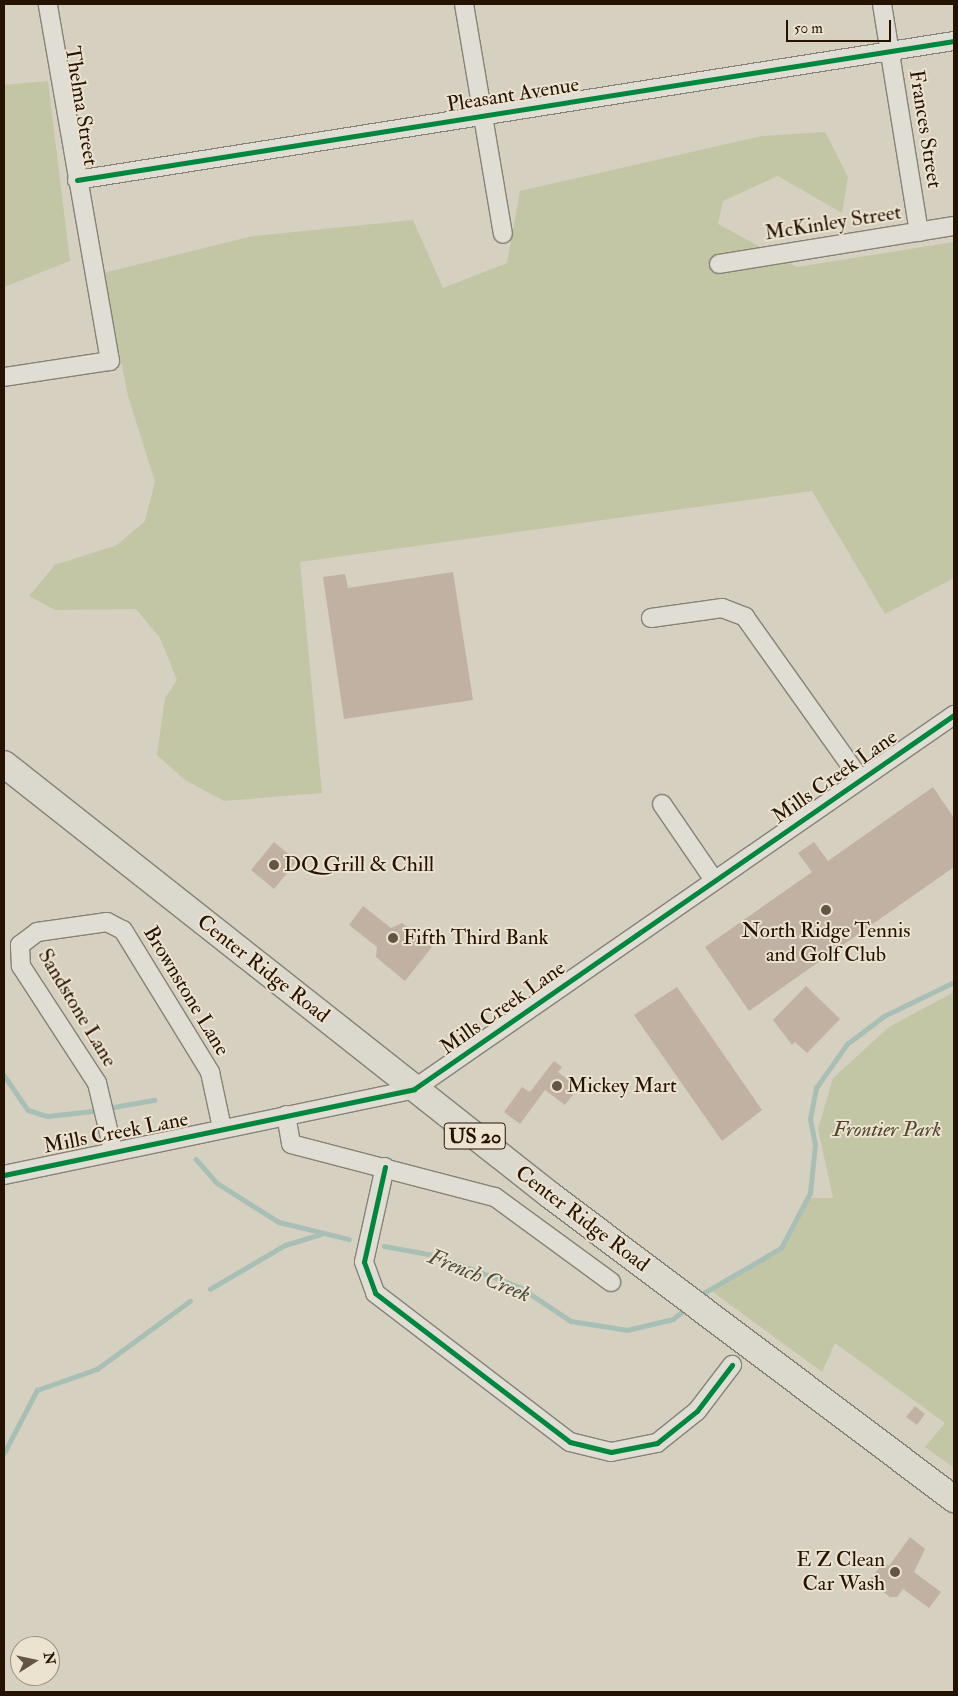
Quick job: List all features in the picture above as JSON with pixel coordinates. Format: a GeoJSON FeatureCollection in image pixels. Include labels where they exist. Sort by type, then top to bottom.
{"type":"FeatureCollection","features":[{"type":"Feature","properties":{"kind":"main road","name":"Center Ridge Road"},"geometry":{"type":"LineString","coordinates":[[4,764],[414,1089],[954,1499]]}},
{"type":"Feature","properties":{"kind":"street","name":"Thelma Street"},"geometry":{"type":"LineString","coordinates":[[4,378],[110,361],[77,180],[48,4]]}},
{"type":"Feature","properties":{"kind":"street"},"geometry":{"type":"LineString","coordinates":[[464,4],[503,234]]}},
{"type":"Feature","properties":{"kind":"street","name":"Frances Street"},"geometry":{"type":"LineString","coordinates":[[882,4],[919,232]]}},
{"type":"Feature","properties":{"kind":"street","name":"Pleasant Avenue"},"geometry":{"type":"LineString","coordinates":[[77,180],[954,41]]}},
{"type":"Feature","properties":{"kind":"street","name":"McKinley Street"},"geometry":{"type":"LineString","coordinates":[[719,264],[954,226]]}},
{"type":"Feature","properties":{"kind":"street"},"geometry":{"type":"LineString","coordinates":[[652,618],[722,608],[745,617],[860,779]]}},
{"type":"Feature","properties":{"kind":"street","name":"Mills Creek Lane"},"geometry":{"type":"LineString","coordinates":[[4,1175],[113,1150],[414,1089],[954,715]]}},
{"type":"Feature","properties":{"kind":"street"},"geometry":{"type":"LineString","coordinates":[[662,804],[714,880]]}},
{"type":"Feature","properties":{"kind":"street","name":"Brownstone Lane"},"geometry":{"type":"LineString","coordinates":[[72,927],[107,922],[123,930],[210,1072],[222,1128]]}},
{"type":"Feature","properties":{"kind":"street","name":"Sandstone Lane"},"geometry":{"type":"LineString","coordinates":[[72,927],[26,936],[18,955],[102,1095],[113,1150]]}},
{"type":"Feature","properties":{"kind":"street"},"geometry":{"type":"LineString","coordinates":[[286,1115],[292,1144],[495,1197],[611,1282]]}},
{"type":"Feature","properties":{"kind":"street"},"geometry":{"type":"LineString","coordinates":[[385,1167],[366,1245],[367,1278],[387,1306],[552,1431],[570,1442],[611,1452],[657,1443],[679,1430],[732,1365]]}},
{"type":"Feature","properties":{"kind":"green space"},"geometry":{"type":"Polygon","coordinates":[[[48,81],[70,261],[4,287],[4,85],[48,81]]]}},
{"type":"Feature","properties":{"kind":"green space"},"geometry":{"type":"Polygon","coordinates":[[[825,132],[848,177],[842,213],[778,176],[723,201],[718,224],[797,267],[954,242],[954,578],[885,614],[812,491],[300,562],[322,793],[224,801],[185,780],[157,755],[165,698],[177,680],[160,638],[136,609],[55,610],[29,596],[55,565],[117,545],[145,521],[155,482],[128,396],[103,273],[253,236],[413,220],[443,288],[507,263],[520,191],[762,136],[825,132]]]}},
{"type":"Feature","properties":{"kind":"green space","name":"Frontier Park"},"geometry":{"type":"Polygon","coordinates":[[[954,992],[954,1468],[925,1447],[945,1423],[835,1343],[822,1372],[709,1289],[781,1248],[808,1198],[833,1198],[818,1129],[833,1078],[889,1027],[954,992]]]}},
{"type":"Feature","properties":{"kind":"building"},"geometry":{"type":"Polygon","coordinates":[[[453,572],[473,700],[344,719],[323,577],[345,574],[348,588],[453,572]]]}},
{"type":"Feature","properties":{"kind":"building","name":"North Ridge Tennis and Golf Club"},"geometry":{"type":"Polygon","coordinates":[[[933,787],[954,818],[954,867],[749,1011],[705,947],[812,872],[798,853],[814,842],[828,861],[933,787]]]}},
{"type":"Feature","properties":{"kind":"building","name":"DQ Grill & Chill"},"geometry":{"type":"Polygon","coordinates":[[[274,842],[297,861],[274,889],[251,870],[274,842]]]}},
{"type":"Feature","properties":{"kind":"building","name":"Fifth Third Bank"},"geometry":{"type":"Polygon","coordinates":[[[363,906],[391,928],[402,923],[432,947],[405,981],[376,957],[377,947],[349,925],[363,906]]]}},
{"type":"Feature","properties":{"kind":"building"},"geometry":{"type":"Polygon","coordinates":[[[806,986],[840,1019],[807,1053],[795,1042],[792,1045],[773,1020],[806,986]]]}},
{"type":"Feature","properties":{"kind":"building"},"geometry":{"type":"Polygon","coordinates":[[[677,987],[762,1110],[722,1141],[634,1015],[677,987]]]}},
{"type":"Feature","properties":{"kind":"building"},"geometry":{"type":"Polygon","coordinates":[[[554,1061],[562,1067],[558,1072],[578,1088],[565,1105],[545,1090],[520,1124],[504,1112],[522,1087],[530,1092],[554,1061]]]}},
{"type":"Feature","properties":{"kind":"building"},"geometry":{"type":"Polygon","coordinates":[[[915,1406],[925,1414],[917,1425],[906,1417],[915,1406]]]}},
{"type":"Feature","properties":{"kind":"building","name":"E Z Clean Car Wash"},"geometry":{"type":"Polygon","coordinates":[[[910,1537],[925,1549],[914,1572],[941,1592],[929,1608],[903,1589],[897,1597],[890,1597],[869,1581],[884,1562],[889,1566],[910,1537]]]}},
{"type":"Feature","properties":{"kind":"waterway","name":"French Creek"},"geometry":{"type":"LineString","coordinates":[[702,1294],[781,1248],[810,1193],[815,1145],[810,1119],[816,1088],[847,1044],[884,1016],[954,982]]}},
{"type":"Feature","properties":{"kind":"waterway","name":"French Creek"},"geometry":{"type":"LineString","coordinates":[[4,1075],[28,1110],[48,1116],[101,1110]]}},
{"type":"Feature","properties":{"kind":"waterway","name":"French Creek"},"geometry":{"type":"LineString","coordinates":[[108,1108],[154,1100]]}},
{"type":"Feature","properties":{"kind":"waterway","name":"French Creek"},"geometry":{"type":"LineString","coordinates":[[196,1159],[217,1183],[279,1222],[349,1239]]}},
{"type":"Feature","properties":{"kind":"waterway"},"geometry":{"type":"LineString","coordinates":[[210,1289],[285,1245],[320,1234]]}},
{"type":"Feature","properties":{"kind":"waterway","name":"French Creek"},"geometry":{"type":"LineString","coordinates":[[384,1246],[434,1255],[520,1287],[571,1321],[627,1330],[673,1319],[683,1311]]}},
{"type":"Feature","properties":{"kind":"waterway"},"geometry":{"type":"LineString","coordinates":[[4,1453],[37,1390],[97,1369],[190,1301]]}},
{"type":"Feature","properties":{"kind":"cycle path"},"geometry":{"type":"LineString","coordinates":[[77,180],[954,41]]}},
{"type":"Feature","properties":{"kind":"cycle path"},"geometry":{"type":"LineString","coordinates":[[4,1175],[414,1089],[954,715]]}},
{"type":"Feature","properties":{"kind":"cycle path"},"geometry":{"type":"LineString","coordinates":[[385,1167],[364,1262],[375,1293],[570,1442],[611,1452],[657,1443],[697,1411],[732,1365]]}},
{"type":"Feature","properties":{"kind":"place","name":"DQ Grill & Chill"},"geometry":{"type":"Point","coordinates":[274,865]}},
{"type":"Feature","properties":{"kind":"place","name":"North Ridge Tennis and Golf Club"},"geometry":{"type":"Point","coordinates":[826,910]}},
{"type":"Feature","properties":{"kind":"place","name":"Fifth Third Bank"},"geometry":{"type":"Point","coordinates":[393,938]}},
{"type":"Feature","properties":{"kind":"place","name":"Mickey Mart"},"geometry":{"type":"Point","coordinates":[557,1086]}},
{"type":"Feature","properties":{"kind":"place","name":"E Z Clean Car Wash"},"geometry":{"type":"Point","coordinates":[895,1572]}}]}
